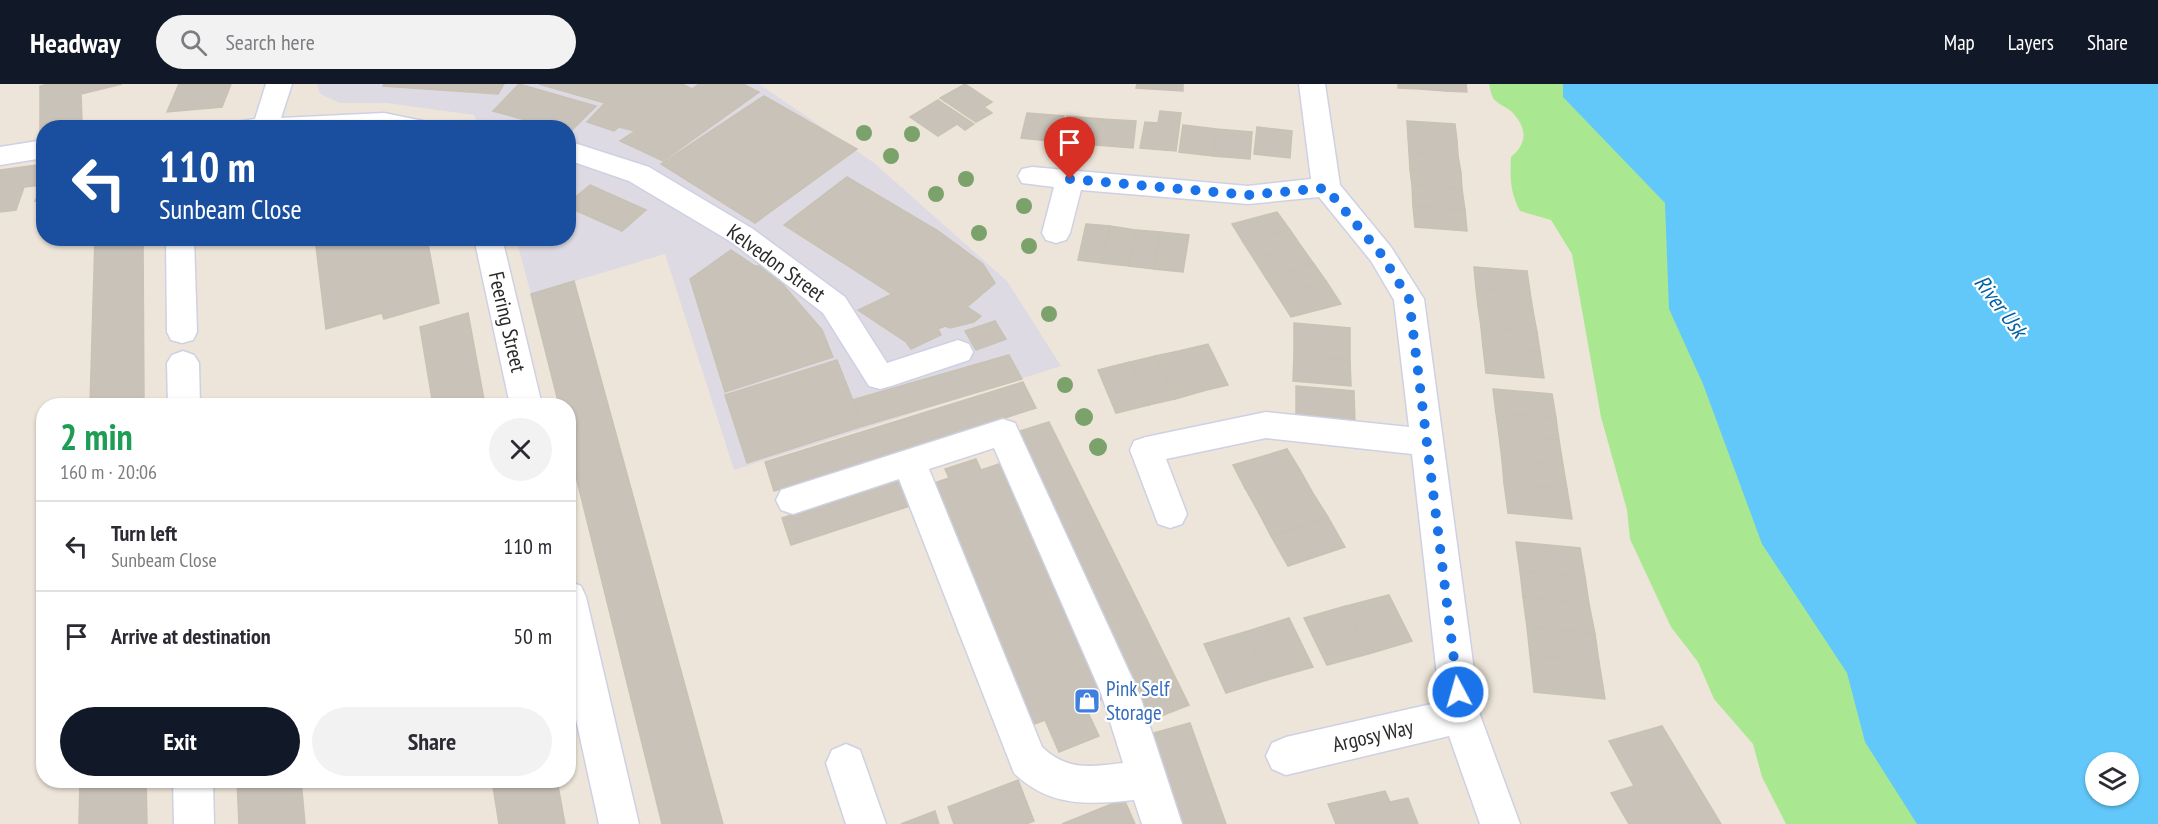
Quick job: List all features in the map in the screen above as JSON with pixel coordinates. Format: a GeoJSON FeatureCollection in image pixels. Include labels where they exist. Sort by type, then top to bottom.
{"type":"FeatureCollection","features":[{"type":"Feature","properties":{"kind":"street"},"geometry":{"type":"LineString","coordinates":[[258,120],[279,84]]}},
{"type":"Feature","properties":{"kind":"street"},"geometry":{"type":"LineString","coordinates":[[1312,84],[1326,188],[1381,254],[1409,299],[1461,715],[1500,824]]}},
{"type":"Feature","properties":{"kind":"street"},"geometry":{"type":"LineString","coordinates":[[0,156],[36,150]]}},
{"type":"Feature","properties":{"kind":"street","name":"Kelvedon Street"},"geometry":{"type":"LineString","coordinates":[[576,153],[639,174],[743,236],[834,305],[880,377],[958,352]]}},
{"type":"Feature","properties":{"kind":"street"},"geometry":{"type":"LineString","coordinates":[[1032,176],[1248,195],[1326,188]]}},
{"type":"Feature","properties":{"kind":"street"},"geometry":{"type":"LineString","coordinates":[[1056,233],[1070,179]]}},
{"type":"Feature","properties":{"kind":"street"},"geometry":{"type":"LineString","coordinates":[[180,246],[183,332]]}},
{"type":"Feature","properties":{"kind":"street","name":"Feering Street"},"geometry":{"type":"LineString","coordinates":[[490,246],[523,398]]}},
{"type":"Feature","properties":{"kind":"street"},"geometry":{"type":"LineString","coordinates":[[183,363],[184,398]]}},
{"type":"Feature","properties":{"kind":"street"},"geometry":{"type":"LineString","coordinates":[[1170,514],[1146,450],[1266,425],[1427,442]]}},
{"type":"Feature","properties":{"kind":"street"},"geometry":{"type":"LineString","coordinates":[[793,500],[1003,432],[1120,693],[1162,824]]}},
{"type":"Feature","properties":{"kind":"street"},"geometry":{"type":"LineString","coordinates":[[909,462],[1028,760],[1037,770],[1060,783],[1076,786],[1147,779]]}},
{"type":"Feature","properties":{"kind":"street"},"geometry":{"type":"LineString","coordinates":[[576,632],[620,824]]}},
{"type":"Feature","properties":{"kind":"street","name":"Argosy Way"},"geometry":{"type":"LineString","coordinates":[[1286,756],[1461,715]]}},
{"type":"Feature","properties":{"kind":"street"},"geometry":{"type":"LineString","coordinates":[[846,763],[866,824]]}},
{"type":"Feature","properties":{"kind":"street"},"geometry":{"type":"LineString","coordinates":[[193,788],[194,824]]}},
{"type":"Feature","properties":{"kind":"shaded area"},"geometry":{"type":"Polygon","coordinates":[[[317,84],[759,84],[873,162],[1007,281],[1061,366],[734,470],[665,254],[531,294],[518,246],[576,246],[576,120],[476,120],[474,115],[387,103],[340,103],[320,94],[317,84]]]}},
{"type":"Feature","properties":{"kind":"green space"},"geometry":{"type":"Polygon","coordinates":[[[1489,84],[1715,84],[2158,750],[2158,824],[1786,824],[1762,777],[1753,744],[1714,699],[1698,662],[1671,627],[1630,539],[1627,510],[1601,417],[1572,254],[1551,220],[1520,211],[1512,191],[1511,157],[1523,141],[1523,130],[1512,112],[1493,98],[1489,84]]]}},
{"type":"Feature","properties":{"kind":"water","name":"River Usk"},"geometry":{"type":"Polygon","coordinates":[[[1563,84],[2158,84],[2158,824],[1917,824],[1865,742],[1847,673],[1762,544],[1703,384],[1669,309],[1665,203],[1563,97],[1563,84]]]}},
{"type":"Feature","properties":{"kind":"building"},"geometry":{"type":"Polygon","coordinates":[[[48,84],[122,84],[81,94],[82,120],[40,120],[40,86],[48,84]]]}},
{"type":"Feature","properties":{"kind":"building"},"geometry":{"type":"Polygon","coordinates":[[[179,84],[231,84],[222,107],[167,112],[179,84]]]}},
{"type":"Feature","properties":{"kind":"building"},"geometry":{"type":"Polygon","coordinates":[[[384,84],[504,84],[498,94],[383,86],[384,84]]]}},
{"type":"Feature","properties":{"kind":"building"},"geometry":{"type":"Polygon","coordinates":[[[519,84],[596,106],[576,126],[576,120],[525,120],[493,111],[519,84]]]}},
{"type":"Feature","properties":{"kind":"building"},"geometry":{"type":"Polygon","coordinates":[[[539,84],[682,84],[692,89],[699,84],[743,84],[759,92],[663,161],[620,141],[635,131],[619,127],[614,131],[587,122],[605,103],[539,84]]]}},
{"type":"Feature","properties":{"kind":"building"},"geometry":{"type":"Polygon","coordinates":[[[965,84],[992,102],[984,107],[992,113],[976,122],[940,98],[965,84]]]}},
{"type":"Feature","properties":{"kind":"building"},"geometry":{"type":"Polygon","coordinates":[[[1137,84],[1183,84],[1183,91],[1136,88],[1137,84]]]}},
{"type":"Feature","properties":{"kind":"building"},"geometry":{"type":"Polygon","coordinates":[[[1398,84],[1420,84],[1420,89],[1398,88],[1398,84]]]}},
{"type":"Feature","properties":{"kind":"building"},"geometry":{"type":"Polygon","coordinates":[[[1420,84],[1444,84],[1445,91],[1420,89],[1420,84]]]}},
{"type":"Feature","properties":{"kind":"building"},"geometry":{"type":"Polygon","coordinates":[[[1444,84],[1466,84],[1467,92],[1445,91],[1444,84]]]}},
{"type":"Feature","properties":{"kind":"building"},"geometry":{"type":"Polygon","coordinates":[[[764,96],[857,149],[755,223],[661,164],[764,96]]]}},
{"type":"Feature","properties":{"kind":"building"},"geometry":{"type":"Polygon","coordinates":[[[938,100],[974,124],[965,130],[957,124],[938,136],[910,117],[938,100]]]}},
{"type":"Feature","properties":{"kind":"building"},"geometry":{"type":"Polygon","coordinates":[[[1160,111],[1181,113],[1176,151],[1140,148],[1145,122],[1158,123],[1160,111]]]}},
{"type":"Feature","properties":{"kind":"building"},"geometry":{"type":"Polygon","coordinates":[[[1027,113],[1064,116],[1059,142],[1021,138],[1027,113]]]}},
{"type":"Feature","properties":{"kind":"building"},"geometry":{"type":"Polygon","coordinates":[[[1067,116],[1101,119],[1096,145],[1062,142],[1067,116]]]}},
{"type":"Feature","properties":{"kind":"building"},"geometry":{"type":"Polygon","coordinates":[[[1101,119],[1136,121],[1133,148],[1096,145],[1101,119]]]}},
{"type":"Feature","properties":{"kind":"building"},"geometry":{"type":"Polygon","coordinates":[[[1407,121],[1455,124],[1457,141],[1408,137],[1407,121]]]}},
{"type":"Feature","properties":{"kind":"building"},"geometry":{"type":"Polygon","coordinates":[[[1183,125],[1216,129],[1213,156],[1179,152],[1183,125]]]}},
{"type":"Feature","properties":{"kind":"building"},"geometry":{"type":"Polygon","coordinates":[[[1257,127],[1292,131],[1290,158],[1254,154],[1257,127]]]}},
{"type":"Feature","properties":{"kind":"building"},"geometry":{"type":"Polygon","coordinates":[[[1216,129],[1252,132],[1250,159],[1213,156],[1216,129]]]}},
{"type":"Feature","properties":{"kind":"building"},"geometry":{"type":"Polygon","coordinates":[[[1408,137],[1457,141],[1458,156],[1409,152],[1408,137]]]}},
{"type":"Feature","properties":{"kind":"building"},"geometry":{"type":"Polygon","coordinates":[[[1409,152],[1458,156],[1461,173],[1410,169],[1409,152]]]}},
{"type":"Feature","properties":{"kind":"building"},"geometry":{"type":"Polygon","coordinates":[[[36,165],[36,186],[24,187],[16,210],[0,212],[0,170],[36,165]]]}},
{"type":"Feature","properties":{"kind":"building"},"geometry":{"type":"Polygon","coordinates":[[[1410,169],[1461,173],[1462,189],[1412,185],[1410,169]]]}},
{"type":"Feature","properties":{"kind":"building"},"geometry":{"type":"Polygon","coordinates":[[[847,177],[938,231],[983,264],[995,283],[967,307],[981,316],[974,322],[938,329],[941,335],[911,349],[906,342],[858,310],[892,294],[784,225],[847,177]]]}},
{"type":"Feature","properties":{"kind":"building"},"geometry":{"type":"Polygon","coordinates":[[[590,185],[646,210],[622,231],[576,211],[576,196],[590,185]]]}},
{"type":"Feature","properties":{"kind":"building"},"geometry":{"type":"Polygon","coordinates":[[[1412,185],[1462,189],[1465,210],[1413,206],[1412,185]]]}},
{"type":"Feature","properties":{"kind":"building"},"geometry":{"type":"Polygon","coordinates":[[[1413,206],[1465,210],[1467,231],[1415,227],[1413,206]]]}},
{"type":"Feature","properties":{"kind":"building"},"geometry":{"type":"Polygon","coordinates":[[[1277,212],[1290,230],[1243,242],[1232,224],[1277,212]]]}},
{"type":"Feature","properties":{"kind":"building"},"geometry":{"type":"Polygon","coordinates":[[[1086,224],[1110,226],[1102,263],[1078,260],[1086,224]]]}},
{"type":"Feature","properties":{"kind":"building"},"geometry":{"type":"Polygon","coordinates":[[[1110,226],[1136,230],[1129,266],[1102,263],[1110,226]]]}},
{"type":"Feature","properties":{"kind":"building"},"geometry":{"type":"Polygon","coordinates":[[[1136,230],[1160,232],[1154,269],[1129,266],[1136,230]]]}},
{"type":"Feature","properties":{"kind":"building"},"geometry":{"type":"Polygon","coordinates":[[[1290,230],[1301,246],[1254,259],[1243,242],[1290,230]]]}},
{"type":"Feature","properties":{"kind":"building"},"geometry":{"type":"Polygon","coordinates":[[[1160,232],[1189,235],[1183,272],[1154,269],[1160,232]]]}},
{"type":"Feature","properties":{"kind":"building"},"geometry":{"type":"Polygon","coordinates":[[[95,246],[143,246],[144,398],[90,398],[95,246]]]}},
{"type":"Feature","properties":{"kind":"building"},"geometry":{"type":"Polygon","coordinates":[[[316,246],[428,246],[439,303],[384,319],[382,313],[326,329],[316,246]]]}},
{"type":"Feature","properties":{"kind":"building"},"geometry":{"type":"Polygon","coordinates":[[[1301,246],[1314,264],[1266,278],[1254,259],[1301,246]]]}},
{"type":"Feature","properties":{"kind":"building"},"geometry":{"type":"Polygon","coordinates":[[[731,250],[755,266],[766,265],[822,330],[833,357],[725,392],[690,279],[731,250]]]}},
{"type":"Feature","properties":{"kind":"building"},"geometry":{"type":"Polygon","coordinates":[[[1314,264],[1326,281],[1277,295],[1266,278],[1314,264]]]}},
{"type":"Feature","properties":{"kind":"building"},"geometry":{"type":"Polygon","coordinates":[[[1474,267],[1527,271],[1530,292],[1476,288],[1474,267]]]}},
{"type":"Feature","properties":{"kind":"building"},"geometry":{"type":"Polygon","coordinates":[[[574,281],[723,824],[662,824],[576,476],[576,398],[557,398],[531,294],[574,281]]]}},
{"type":"Feature","properties":{"kind":"building"},"geometry":{"type":"Polygon","coordinates":[[[1326,281],[1341,304],[1291,317],[1277,295],[1326,281]]]}},
{"type":"Feature","properties":{"kind":"building"},"geometry":{"type":"Polygon","coordinates":[[[1476,288],[1530,292],[1533,311],[1478,306],[1476,288]]]}},
{"type":"Feature","properties":{"kind":"building"},"geometry":{"type":"Polygon","coordinates":[[[1478,306],[1533,311],[1537,332],[1481,327],[1478,306]]]}},
{"type":"Feature","properties":{"kind":"building"},"geometry":{"type":"Polygon","coordinates":[[[468,313],[484,398],[432,398],[420,327],[468,313]]]}},
{"type":"Feature","properties":{"kind":"building"},"geometry":{"type":"Polygon","coordinates":[[[995,321],[1006,339],[976,350],[965,331],[995,321]]]}},
{"type":"Feature","properties":{"kind":"building"},"geometry":{"type":"Polygon","coordinates":[[[1294,323],[1350,328],[1350,360],[1294,355],[1294,323]]]}},
{"type":"Feature","properties":{"kind":"building"},"geometry":{"type":"Polygon","coordinates":[[[1481,327],[1537,332],[1540,352],[1483,347],[1481,327]]]}},
{"type":"Feature","properties":{"kind":"building"},"geometry":{"type":"Polygon","coordinates":[[[1208,344],[1228,385],[1203,391],[1183,350],[1208,344]]]}},
{"type":"Feature","properties":{"kind":"building"},"geometry":{"type":"Polygon","coordinates":[[[1483,347],[1540,352],[1544,378],[1486,373],[1483,347]]]}},
{"type":"Feature","properties":{"kind":"building"},"geometry":{"type":"Polygon","coordinates":[[[1183,350],[1203,391],[1175,399],[1155,356],[1183,350]]]}},
{"type":"Feature","properties":{"kind":"building"},"geometry":{"type":"Polygon","coordinates":[[[1009,355],[1022,379],[863,426],[852,400],[1009,355]]]}},
{"type":"Feature","properties":{"kind":"building"},"geometry":{"type":"Polygon","coordinates":[[[1294,355],[1350,360],[1351,386],[1293,381],[1294,355]]]}},
{"type":"Feature","properties":{"kind":"building"},"geometry":{"type":"Polygon","coordinates":[[[1155,356],[1175,399],[1149,405],[1130,362],[1155,356]]]}},
{"type":"Feature","properties":{"kind":"building"},"geometry":{"type":"Polygon","coordinates":[[[837,360],[863,426],[747,463],[725,395],[837,360]]]}},
{"type":"Feature","properties":{"kind":"building"},"geometry":{"type":"Polygon","coordinates":[[[1130,362],[1149,405],[1116,413],[1098,370],[1130,362]]]}},
{"type":"Feature","properties":{"kind":"building"},"geometry":{"type":"Polygon","coordinates":[[[1023,382],[1036,408],[774,491],[765,462],[1023,382]]]}},
{"type":"Feature","properties":{"kind":"building"},"geometry":{"type":"Polygon","coordinates":[[[1296,386],[1354,391],[1355,426],[1296,420],[1296,386]]]}},
{"type":"Feature","properties":{"kind":"building"},"geometry":{"type":"Polygon","coordinates":[[[1493,389],[1552,394],[1556,418],[1496,413],[1493,389]]]}},
{"type":"Feature","properties":{"kind":"building"},"geometry":{"type":"Polygon","coordinates":[[[1496,413],[1556,418],[1559,440],[1499,435],[1496,413]]]}},
{"type":"Feature","properties":{"kind":"building"},"geometry":{"type":"Polygon","coordinates":[[[1049,422],[1189,705],[1148,721],[1014,433],[1049,422]]]}},
{"type":"Feature","properties":{"kind":"building"},"geometry":{"type":"Polygon","coordinates":[[[1499,435],[1559,440],[1563,465],[1502,460],[1499,435]]]}},
{"type":"Feature","properties":{"kind":"building"},"geometry":{"type":"Polygon","coordinates":[[[1287,449],[1300,470],[1245,488],[1233,465],[1287,449]]]}},
{"type":"Feature","properties":{"kind":"building"},"geometry":{"type":"Polygon","coordinates":[[[976,459],[981,470],[999,464],[1105,698],[1085,706],[1099,736],[1059,752],[1045,720],[1024,728],[926,486],[949,478],[945,469],[976,459]]]}},
{"type":"Feature","properties":{"kind":"building"},"geometry":{"type":"Polygon","coordinates":[[[1502,460],[1563,465],[1567,489],[1504,483],[1502,460]]]}},
{"type":"Feature","properties":{"kind":"building"},"geometry":{"type":"Polygon","coordinates":[[[1300,470],[1314,495],[1259,513],[1245,488],[1300,470]]]}},
{"type":"Feature","properties":{"kind":"building"},"geometry":{"type":"Polygon","coordinates":[[[902,478],[913,505],[791,545],[782,518],[902,478]]]}},
{"type":"Feature","properties":{"kind":"building"},"geometry":{"type":"Polygon","coordinates":[[[1504,483],[1567,489],[1572,519],[1508,513],[1504,483]]]}},
{"type":"Feature","properties":{"kind":"building"},"geometry":{"type":"Polygon","coordinates":[[[1314,495],[1328,517],[1271,536],[1259,513],[1314,495]]]}},
{"type":"Feature","properties":{"kind":"building"},"geometry":{"type":"Polygon","coordinates":[[[1328,517],[1345,547],[1288,566],[1271,536],[1328,517]]]}},
{"type":"Feature","properties":{"kind":"building"},"geometry":{"type":"Polygon","coordinates":[[[1516,542],[1580,548],[1585,577],[1520,571],[1516,542]]]}},
{"type":"Feature","properties":{"kind":"building"},"geometry":{"type":"Polygon","coordinates":[[[1520,571],[1585,577],[1589,604],[1523,597],[1520,571]]]}},
{"type":"Feature","properties":{"kind":"building"},"geometry":{"type":"Polygon","coordinates":[[[1389,595],[1412,641],[1368,654],[1346,606],[1389,595]]]}},
{"type":"Feature","properties":{"kind":"building"},"geometry":{"type":"Polygon","coordinates":[[[1523,597],[1589,604],[1595,634],[1527,627],[1523,597]]]}},
{"type":"Feature","properties":{"kind":"building"},"geometry":{"type":"Polygon","coordinates":[[[1346,606],[1368,654],[1327,665],[1304,618],[1346,606]]]}},
{"type":"Feature","properties":{"kind":"building"},"geometry":{"type":"Polygon","coordinates":[[[1289,618],[1313,667],[1267,680],[1245,632],[1289,618]]]}},
{"type":"Feature","properties":{"kind":"building"},"geometry":{"type":"Polygon","coordinates":[[[1527,627],[1595,634],[1599,662],[1530,655],[1527,627]]]}},
{"type":"Feature","properties":{"kind":"building"},"geometry":{"type":"Polygon","coordinates":[[[1245,632],[1267,680],[1226,693],[1204,644],[1245,632]]]}},
{"type":"Feature","properties":{"kind":"building"},"geometry":{"type":"Polygon","coordinates":[[[1530,655],[1599,662],[1605,699],[1534,692],[1530,655]]]}},
{"type":"Feature","properties":{"kind":"building"},"geometry":{"type":"Polygon","coordinates":[[[1190,723],[1226,824],[1180,824],[1150,734],[1190,723]]]}},
{"type":"Feature","properties":{"kind":"building"},"geometry":{"type":"Polygon","coordinates":[[[1662,726],[1721,824],[1629,824],[1611,793],[1634,786],[1609,741],[1662,726]]]}},
{"type":"Feature","properties":{"kind":"building"},"geometry":{"type":"Polygon","coordinates":[[[1018,780],[1034,821],[1026,824],[954,824],[948,807],[1018,780]]]}},
{"type":"Feature","properties":{"kind":"building"},"geometry":{"type":"Polygon","coordinates":[[[80,788],[146,788],[147,824],[79,824],[80,788]]]}},
{"type":"Feature","properties":{"kind":"building"},"geometry":{"type":"Polygon","coordinates":[[[237,788],[302,788],[305,824],[239,824],[237,788]]]}},
{"type":"Feature","properties":{"kind":"building"},"geometry":{"type":"Polygon","coordinates":[[[493,788],[558,788],[565,824],[499,824],[493,788]]]}},
{"type":"Feature","properties":{"kind":"building"},"geometry":{"type":"Polygon","coordinates":[[[1385,791],[1390,802],[1408,798],[1418,824],[1336,824],[1328,804],[1385,791]]]}},
{"type":"Feature","properties":{"kind":"building"},"geometry":{"type":"Polygon","coordinates":[[[1124,799],[1135,824],[1062,824],[1124,799]]]}},
{"type":"Feature","properties":{"kind":"building"},"geometry":{"type":"Polygon","coordinates":[[[935,811],[939,824],[901,824],[935,811]]]}},
{"type":"Feature","properties":{"kind":"place","name":"Pink Self Storage"},"geometry":{"type":"Point","coordinates":[1087,701]}},
{"type":"Feature","properties":{"kind":"route"},"geometry":{"type":"LineString","coordinates":[[1070,179],[1248,195],[1326,188],[1381,254],[1409,299],[1458,692]]}}]}
